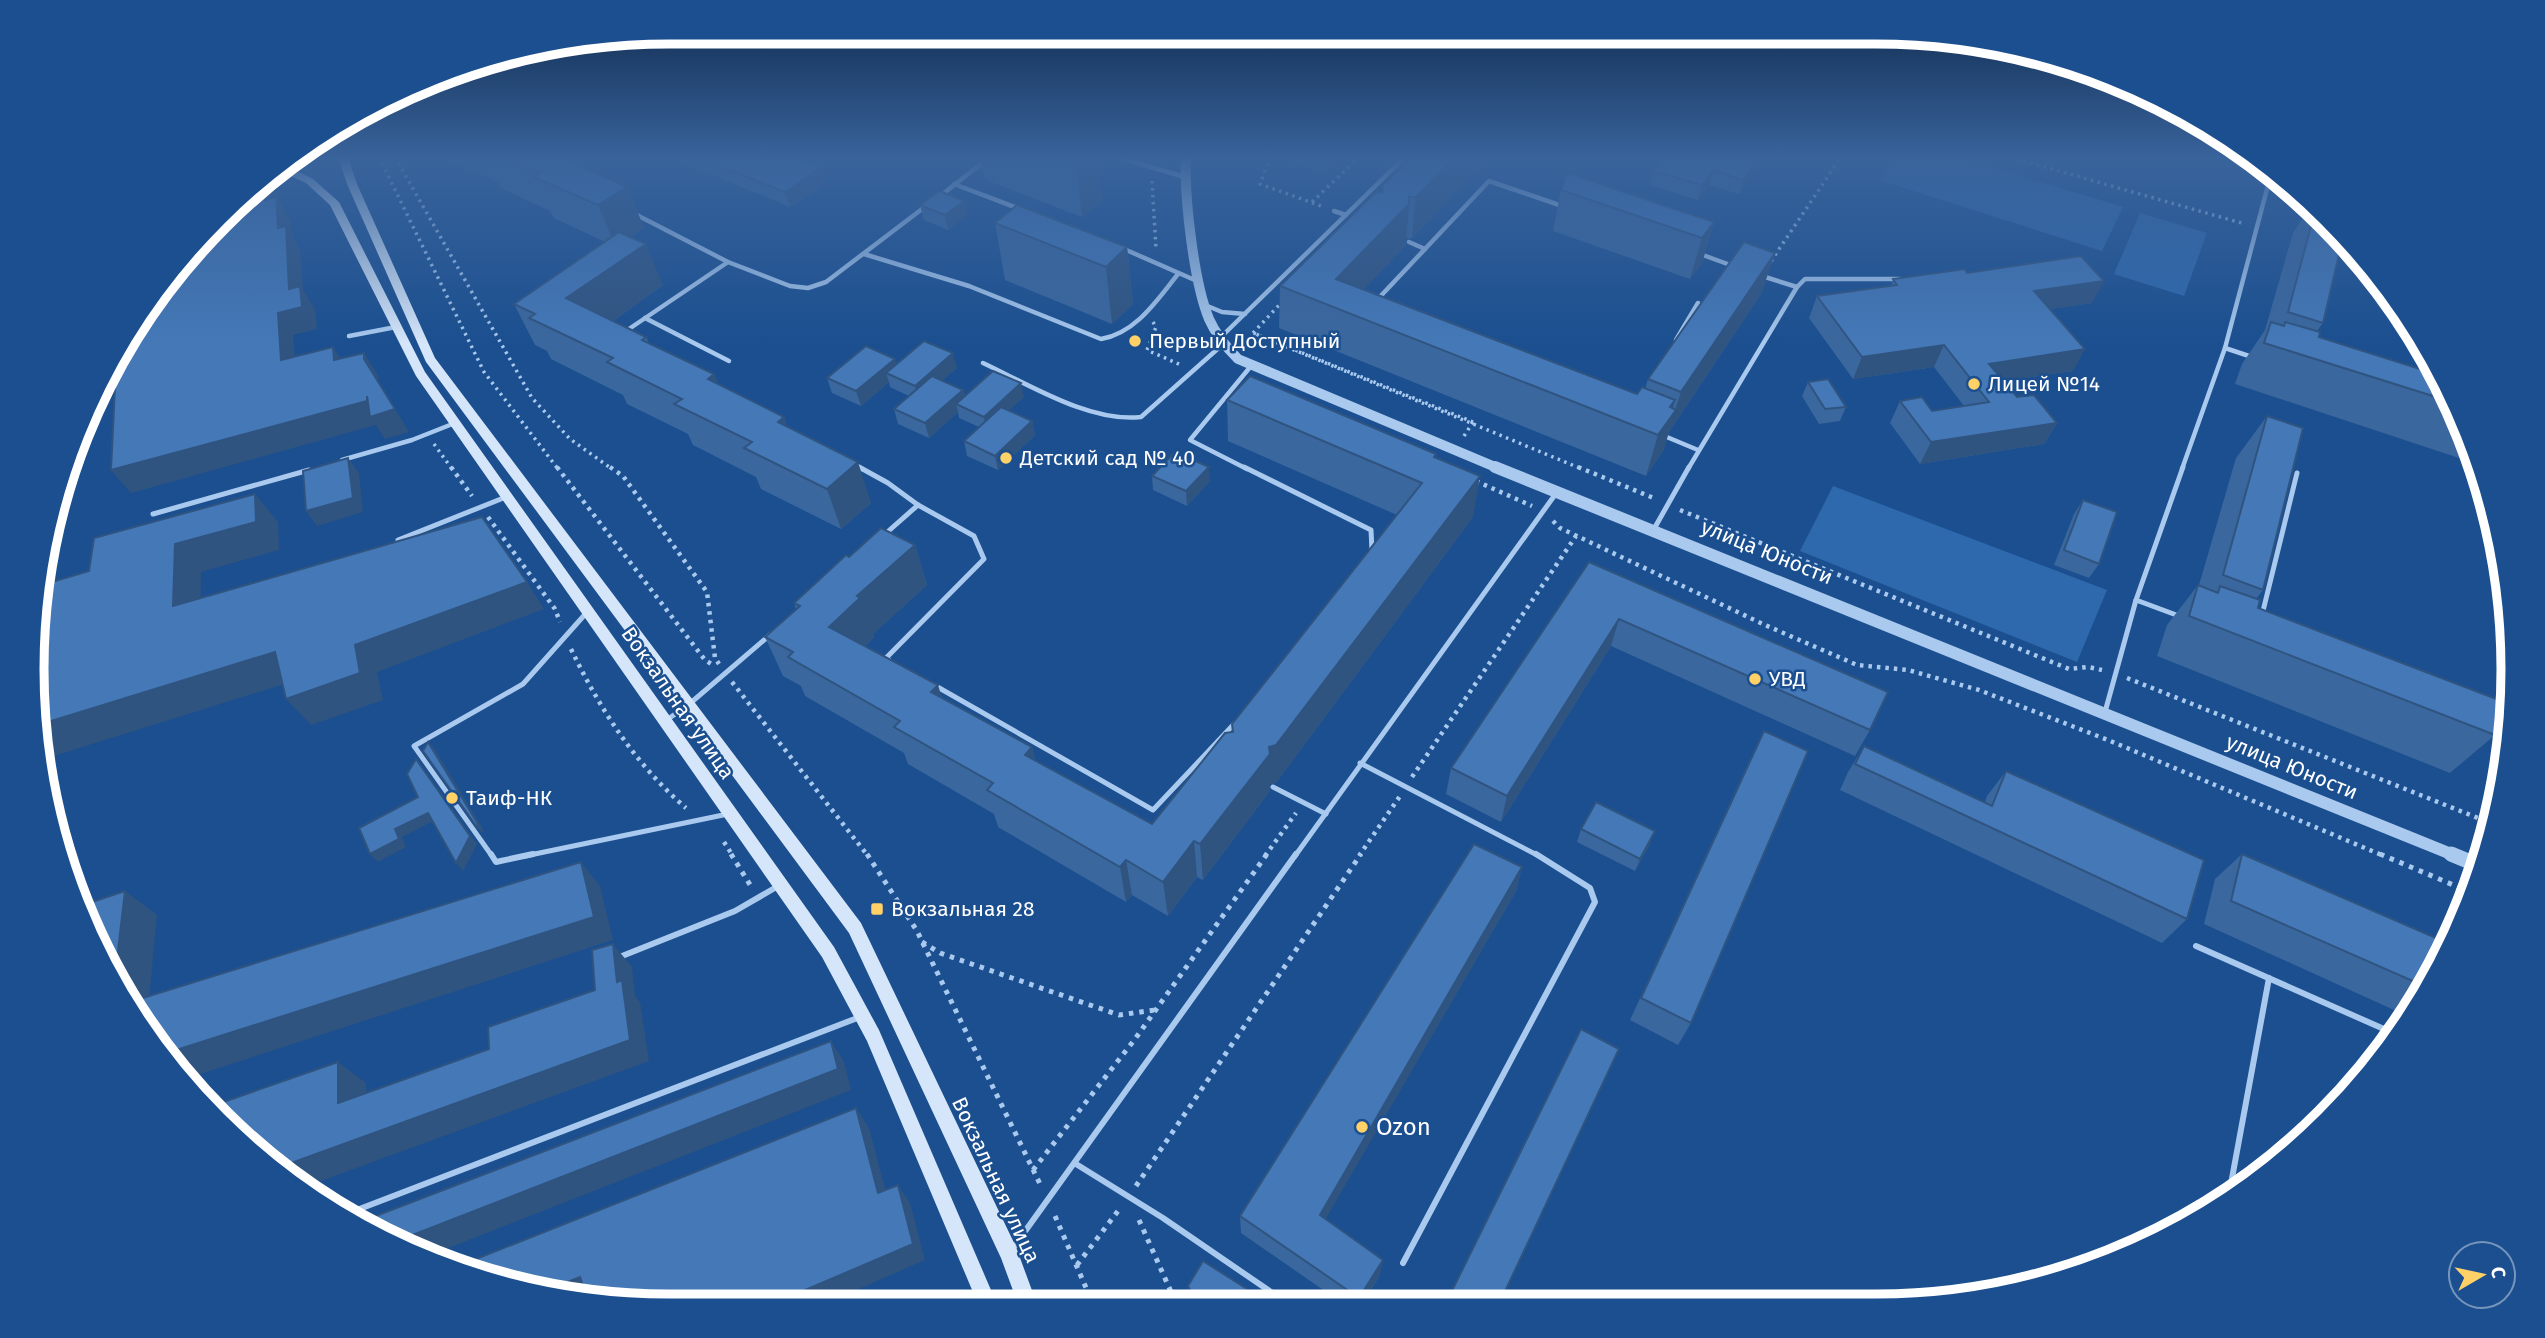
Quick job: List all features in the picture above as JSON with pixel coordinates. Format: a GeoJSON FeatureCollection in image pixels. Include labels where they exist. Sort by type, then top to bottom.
{"type":"FeatureCollection","features":[{"type":"Feature","properties":{"kind":"main road","name":"Вокзальная улица"},"geometry":{"type":"LineString","coordinates":[[343,219],[420,373],[828,952],[863,1016],[984,1294]]}},
{"type":"Feature","properties":{"kind":"main road","name":"Вокзальная улица"},"geometry":{"type":"LineString","coordinates":[[368,219],[430,359],[855,928],[1009,1254],[1024,1294]]}},
{"type":"Feature","properties":{"kind":"street"},"geometry":{"type":"LineString","coordinates":[[1190,219],[1197,281],[1221,342]]}},
{"type":"Feature","properties":{"kind":"street","name":"улица Юности"},"geometry":{"type":"LineString","coordinates":[[1221,342],[1251,366],[2470,862]]}},
{"type":"Feature","properties":{"kind":"lane"},"geometry":{"type":"LineString","coordinates":[[646,219],[727,261],[790,286],[808,288],[826,282],[908,219]]}},
{"type":"Feature","properties":{"kind":"lane"},"geometry":{"type":"LineString","coordinates":[[983,363],[1081,407],[1132,420],[1141,417],[1221,342],[1245,314],[1342,219]]}},
{"type":"Feature","properties":{"kind":"lane"},"geometry":{"type":"LineString","coordinates":[[1370,307],[1452,219]]}},
{"type":"Feature","properties":{"kind":"lane"},"geometry":{"type":"LineString","coordinates":[[2104,713],[2136,600],[2225,348],[2259,219]]}},
{"type":"Feature","properties":{"kind":"lane"},"geometry":{"type":"LineString","coordinates":[[1409,242],[1425,248]]}},
{"type":"Feature","properties":{"kind":"lane"},"geometry":{"type":"LineString","coordinates":[[1122,249],[1197,281]]}},
{"type":"Feature","properties":{"kind":"lane"},"geometry":{"type":"LineString","coordinates":[[1696,253],[1735,267]]}},
{"type":"Feature","properties":{"kind":"lane"},"geometry":{"type":"LineString","coordinates":[[864,254],[969,286],[1101,339],[1110,339],[1123,333],[1155,302],[1178,274]]}},
{"type":"Feature","properties":{"kind":"lane"},"geometry":{"type":"LineString","coordinates":[[635,340],[623,333],[727,261]]}},
{"type":"Feature","properties":{"kind":"lane"},"geometry":{"type":"LineString","coordinates":[[1761,276],[1797,288]]}},
{"type":"Feature","properties":{"kind":"lane"},"geometry":{"type":"LineString","coordinates":[[1654,528],[1698,450],[1805,279],[1900,279]]}},
{"type":"Feature","properties":{"kind":"lane"},"geometry":{"type":"LineString","coordinates":[[1670,350],[1698,303]]}},
{"type":"Feature","properties":{"kind":"lane"},"geometry":{"type":"LineString","coordinates":[[1205,305],[1223,312],[1245,314]]}},
{"type":"Feature","properties":{"kind":"lane"},"geometry":{"type":"LineString","coordinates":[[645,318],[729,361]]}},
{"type":"Feature","properties":{"kind":"lane"},"geometry":{"type":"LineString","coordinates":[[349,336],[396,327]]}},
{"type":"Feature","properties":{"kind":"lane"},"geometry":{"type":"LineString","coordinates":[[2225,348],[2262,360]]}},
{"type":"Feature","properties":{"kind":"lane"},"geometry":{"type":"LineString","coordinates":[[1251,366],[1190,440],[1371,530],[1372,553]]}},
{"type":"Feature","properties":{"kind":"lane"},"geometry":{"type":"LineString","coordinates":[[335,462],[427,435],[455,423]]}},
{"type":"Feature","properties":{"kind":"lane"},"geometry":{"type":"LineString","coordinates":[[1650,430],[1698,450]]}},
{"type":"Feature","properties":{"kind":"lane"},"geometry":{"type":"LineString","coordinates":[[851,463],[974,536],[984,559],[886,658],[898,665]]}},
{"type":"Feature","properties":{"kind":"lane"},"geometry":{"type":"LineString","coordinates":[[153,513],[322,466]]}},
{"type":"Feature","properties":{"kind":"lane"},"geometry":{"type":"LineString","coordinates":[[2261,618],[2297,473]]}},
{"type":"Feature","properties":{"kind":"lane"},"geometry":{"type":"LineString","coordinates":[[1009,1254],[1557,492]]}},
{"type":"Feature","properties":{"kind":"lane"},"geometry":{"type":"LineString","coordinates":[[398,540],[507,496]]}},
{"type":"Feature","properties":{"kind":"lane"},"geometry":{"type":"LineString","coordinates":[[877,541],[918,505]]}},
{"type":"Feature","properties":{"kind":"lane"},"geometry":{"type":"LineString","coordinates":[[2136,600],[2183,618]]}},
{"type":"Feature","properties":{"kind":"lane"},"geometry":{"type":"LineString","coordinates":[[588,611],[523,684],[414,746],[496,862],[731,814]]}},
{"type":"Feature","properties":{"kind":"lane"},"geometry":{"type":"LineString","coordinates":[[666,721],[776,629]]}},
{"type":"Feature","properties":{"kind":"lane"},"geometry":{"type":"LineString","coordinates":[[922,678],[1153,810],[1239,719]]}},
{"type":"Feature","properties":{"kind":"lane"},"geometry":{"type":"LineString","coordinates":[[1208,752],[1219,759]]}},
{"type":"Feature","properties":{"kind":"lane"},"geometry":{"type":"LineString","coordinates":[[1360,763],[1541,857],[1590,888],[1595,902],[1403,1263]]}},
{"type":"Feature","properties":{"kind":"lane"},"geometry":{"type":"LineString","coordinates":[[1273,787],[1326,814]]}},
{"type":"Feature","properties":{"kind":"lane"},"geometry":{"type":"LineString","coordinates":[[605,963],[735,911],[781,884]]}},
{"type":"Feature","properties":{"kind":"lane"},"geometry":{"type":"LineString","coordinates":[[2196,946],[2386,1030]]}},
{"type":"Feature","properties":{"kind":"lane"},"geometry":{"type":"LineString","coordinates":[[2231,1183],[2269,978]]}},
{"type":"Feature","properties":{"kind":"lane"},"geometry":{"type":"LineString","coordinates":[[356,1210],[863,1016]]}},
{"type":"Feature","properties":{"kind":"lane"},"geometry":{"type":"LineString","coordinates":[[1076,1164],[1274,1294]]}},
{"type":"Feature","properties":{"kind":"path"},"geometry":{"type":"LineString","coordinates":[[409,219],[484,372],[705,660],[725,673]]}},
{"type":"Feature","properties":{"kind":"path"},"geometry":{"type":"LineString","coordinates":[[430,219],[532,398],[570,439],[623,476],[707,592],[715,659],[859,842],[921,942],[1048,1200],[1089,1294]]}},
{"type":"Feature","properties":{"kind":"path"},"geometry":{"type":"LineString","coordinates":[[1761,276],[1799,219]]}},
{"type":"Feature","properties":{"kind":"path"},"geometry":{"type":"LineString","coordinates":[[2230,219],[2257,227]]}},
{"type":"Feature","properties":{"kind":"path"},"geometry":{"type":"LineString","coordinates":[[1473,422],[1253,333],[2070,669],[2088,667],[2116,673],[2483,820]]}},
{"type":"Feature","properties":{"kind":"path"},"geometry":{"type":"LineString","coordinates":[[427,435],[555,609],[584,678],[627,744],[673,798],[719,833],[758,897]]}},
{"type":"Feature","properties":{"kind":"path"},"geometry":{"type":"LineString","coordinates":[[1077,1265],[1129,1197],[1576,536]]}},
{"type":"Feature","properties":{"kind":"path"},"geometry":{"type":"LineString","coordinates":[[1033,1170],[1070,1126],[1304,803]]}},
{"type":"Feature","properties":{"kind":"path"},"geometry":{"type":"LineString","coordinates":[[921,942],[940,953],[1092,1008],[1119,1015],[1155,1010]]}},
{"type":"Feature","properties":{"kind":"path"},"geometry":{"type":"LineString","coordinates":[[1129,1197],[1172,1294]]}},
{"type":"Feature","properties":{"kind":"shaded area"},"geometry":{"type":"Polygon","coordinates":[[[2003,219],[2117,219],[2102,251],[2003,219]]]}},
{"type":"Feature","properties":{"kind":"shaded area"},"geometry":{"type":"Polygon","coordinates":[[[2137,219],[2162,219],[2207,233],[2184,296],[2114,274],[2137,219]]]}},
{"type":"Feature","properties":{"kind":"shaded area"},"geometry":{"type":"Polygon","coordinates":[[[1833,486],[2107,590],[2077,662],[1800,551],[1833,486]]]}},
{"type":"Feature","properties":{"kind":"building"},"geometry":{"type":"Polygon","coordinates":[[[235,219],[277,219],[278,228],[286,226],[289,289],[300,286],[302,307],[278,313],[281,360],[333,347],[334,360],[364,353],[364,359],[395,409],[370,417],[367,396],[367,401],[111,470],[115,379],[149,322],[199,257],[235,219]]]}},
{"type":"Feature","properties":{"kind":"building"},"geometry":{"type":"Polygon","coordinates":[[[999,219],[1055,219],[1127,247],[1106,267],[995,223],[999,219]]]}},
{"type":"Feature","properties":{"kind":"building"},"geometry":{"type":"Polygon","coordinates":[[[1348,219],[1394,219],[1336,279],[1637,394],[1642,387],[1675,400],[1670,407],[1676,410],[1658,435],[1280,286],[1348,219]]]}},
{"type":"Feature","properties":{"kind":"building"},"geometry":{"type":"Polygon","coordinates":[[[1647,219],[1706,219],[1714,222],[1702,238],[1647,219]]]}},
{"type":"Feature","properties":{"kind":"building"},"geometry":{"type":"Polygon","coordinates":[[[2312,222],[2340,250],[2323,323],[2288,312],[2312,222]]]}},
{"type":"Feature","properties":{"kind":"building"},"geometry":{"type":"Polygon","coordinates":[[[619,232],[646,244],[566,298],[646,337],[642,340],[714,374],[708,379],[784,417],[778,422],[858,462],[827,489],[744,448],[752,442],[674,404],[682,399],[607,362],[613,358],[529,318],[535,314],[514,304],[619,232]]]}},
{"type":"Feature","properties":{"kind":"building"},"geometry":{"type":"Polygon","coordinates":[[[1744,242],[1775,253],[1681,392],[1648,379],[1744,242]]]}},
{"type":"Feature","properties":{"kind":"building"},"geometry":{"type":"Polygon","coordinates":[[[2081,256],[2104,281],[2034,291],[2085,349],[1989,364],[2017,397],[2034,395],[2057,423],[1931,442],[1900,401],[1922,397],[1932,411],[1989,402],[1944,345],[1862,357],[1817,296],[1897,285],[1893,279],[1965,269],[1967,273],[2081,256]]]}},
{"type":"Feature","properties":{"kind":"building"},"geometry":{"type":"Polygon","coordinates":[[[2271,322],[2284,326],[2285,322],[2320,332],[2319,337],[2425,371],[2440,398],[2264,343],[2271,322]]]}},
{"type":"Feature","properties":{"kind":"building"},"geometry":{"type":"Polygon","coordinates":[[[924,341],[953,353],[915,386],[886,373],[924,341]]]}},
{"type":"Feature","properties":{"kind":"building"},"geometry":{"type":"Polygon","coordinates":[[[866,346],[895,359],[856,391],[827,378],[866,346]]]}},
{"type":"Feature","properties":{"kind":"building"},"geometry":{"type":"Polygon","coordinates":[[[993,371],[1021,383],[984,417],[956,404],[993,371]]]}},
{"type":"Feature","properties":{"kind":"building"},"geometry":{"type":"Polygon","coordinates":[[[932,376],[963,390],[925,423],[894,409],[932,376]]]}},
{"type":"Feature","properties":{"kind":"building"},"geometry":{"type":"Polygon","coordinates":[[[1250,376],[1436,454],[1434,457],[1480,476],[1276,745],[1269,747],[1270,754],[1200,844],[1194,841],[1163,882],[1126,860],[1120,867],[987,790],[993,783],[894,727],[900,721],[788,657],[793,652],[765,637],[800,606],[794,603],[846,555],[849,557],[881,528],[915,545],[857,596],[860,598],[829,627],[938,685],[931,692],[1032,747],[1025,755],[1152,824],[1225,733],[1233,732],[1232,724],[1422,483],[1227,400],[1250,376]]]}},
{"type":"Feature","properties":{"kind":"building"},"geometry":{"type":"Polygon","coordinates":[[[1828,379],[1846,407],[1825,409],[1808,382],[1828,379]]]}},
{"type":"Feature","properties":{"kind":"building"},"geometry":{"type":"Polygon","coordinates":[[[1001,407],[1032,421],[995,456],[964,441],[1001,407]]]}},
{"type":"Feature","properties":{"kind":"building"},"geometry":{"type":"Polygon","coordinates":[[[2267,416],[2303,428],[2263,590],[2223,575],[2267,416]]]}},
{"type":"Feature","properties":{"kind":"building"},"geometry":{"type":"Polygon","coordinates":[[[1175,452],[1209,467],[1186,491],[1152,476],[1175,452]]]}},
{"type":"Feature","properties":{"kind":"building"},"geometry":{"type":"Polygon","coordinates":[[[348,458],[353,498],[306,511],[303,471],[348,458]]]}},
{"type":"Feature","properties":{"kind":"building"},"geometry":{"type":"Polygon","coordinates":[[[255,494],[256,522],[175,544],[173,606],[482,517],[527,582],[355,645],[360,673],[286,699],[275,652],[46,723],[45,628],[50,583],[89,571],[94,538],[255,494]]]}},
{"type":"Feature","properties":{"kind":"building"},"geometry":{"type":"Polygon","coordinates":[[[2083,500],[2117,512],[2099,564],[2064,550],[2083,500]]]}},
{"type":"Feature","properties":{"kind":"building"},"geometry":{"type":"Polygon","coordinates":[[[1589,562],[1888,692],[1870,730],[1619,619],[1507,796],[1451,768],[1589,562]]]}},
{"type":"Feature","properties":{"kind":"building"},"geometry":{"type":"Polygon","coordinates":[[[2198,585],[2218,593],[2220,586],[2260,600],[2258,608],[2499,700],[2495,735],[2189,616],[2198,585]]]}},
{"type":"Feature","properties":{"kind":"building"},"geometry":{"type":"Polygon","coordinates":[[[1764,731],[1808,751],[1691,1023],[1641,998],[1764,731]]]}},
{"type":"Feature","properties":{"kind":"building"},"geometry":{"type":"Polygon","coordinates":[[[428,742],[478,824],[477,827],[423,751],[428,742]]]}},
{"type":"Feature","properties":{"kind":"building"},"geometry":{"type":"Polygon","coordinates":[[[1864,746],[1992,806],[2006,771],[2204,860],[2187,919],[1855,764],[1864,746]]]}},
{"type":"Feature","properties":{"kind":"building"},"geometry":{"type":"Polygon","coordinates":[[[416,759],[470,836],[456,863],[428,813],[395,829],[399,839],[370,854],[359,828],[418,797],[407,774],[416,759]]]}},
{"type":"Feature","properties":{"kind":"building"},"geometry":{"type":"Polygon","coordinates":[[[1596,802],[1655,831],[1640,859],[1581,829],[1596,802]]]}},
{"type":"Feature","properties":{"kind":"building"},"geometry":{"type":"Polygon","coordinates":[[[1474,844],[1522,867],[1320,1215],[1383,1260],[1362,1294],[1353,1294],[1240,1216],[1474,844]]]}},
{"type":"Feature","properties":{"kind":"building"},"geometry":{"type":"Polygon","coordinates":[[[2242,854],[2440,940],[2417,983],[2231,901],[2242,854]]]}},
{"type":"Feature","properties":{"kind":"building"},"geometry":{"type":"Polygon","coordinates":[[[581,862],[594,917],[174,1051],[139,999],[581,862]]]}},
{"type":"Feature","properties":{"kind":"building"},"geometry":{"type":"Polygon","coordinates":[[[125,891],[117,962],[108,946],[89,903],[125,891]]]}},
{"type":"Feature","properties":{"kind":"building"},"geometry":{"type":"Polygon","coordinates":[[[613,944],[617,982],[622,980],[630,1040],[287,1164],[220,1103],[338,1062],[338,1103],[489,1049],[488,1027],[595,990],[592,950],[613,944]]]}},
{"type":"Feature","properties":{"kind":"building"},"geometry":{"type":"Polygon","coordinates":[[[1581,1029],[1619,1049],[1504,1294],[1450,1294],[1581,1029]]]}},
{"type":"Feature","properties":{"kind":"building"},"geometry":{"type":"Polygon","coordinates":[[[831,1041],[838,1069],[408,1237],[370,1218],[831,1041]]]}},
{"type":"Feature","properties":{"kind":"building"},"geometry":{"type":"Polygon","coordinates":[[[856,1108],[878,1193],[898,1185],[913,1244],[796,1294],[669,1294],[587,1289],[584,1289],[580,1277],[561,1284],[470,1262],[856,1108]]]}},
{"type":"Feature","properties":{"kind":"building"},"geometry":{"type":"Polygon","coordinates":[[[1203,1261],[1255,1294],[1192,1294],[1188,1286],[1203,1261]]]}},
{"type":"Feature","properties":{"kind":"place","name":"Первый Доступный"},"geometry":{"type":"Point","coordinates":[1135,341]}},
{"type":"Feature","properties":{"kind":"place","name":"Лицей №14"},"geometry":{"type":"Point","coordinates":[1974,384]}},
{"type":"Feature","properties":{"kind":"place","name":"Детский сад № 40"},"geometry":{"type":"Point","coordinates":[1006,458]}},
{"type":"Feature","properties":{"kind":"place","name":"УВД"},"geometry":{"type":"Point","coordinates":[1755,679]}},
{"type":"Feature","properties":{"kind":"place","name":"Таиф-НК"},"geometry":{"type":"Point","coordinates":[452,798]}},
{"type":"Feature","properties":{"kind":"place","name":"Вокзальная 28"},"geometry":{"type":"Point","coordinates":[877,909]}},
{"type":"Feature","properties":{"kind":"place","name":"Ozon"},"geometry":{"type":"Point","coordinates":[1362,1127]}}]}
